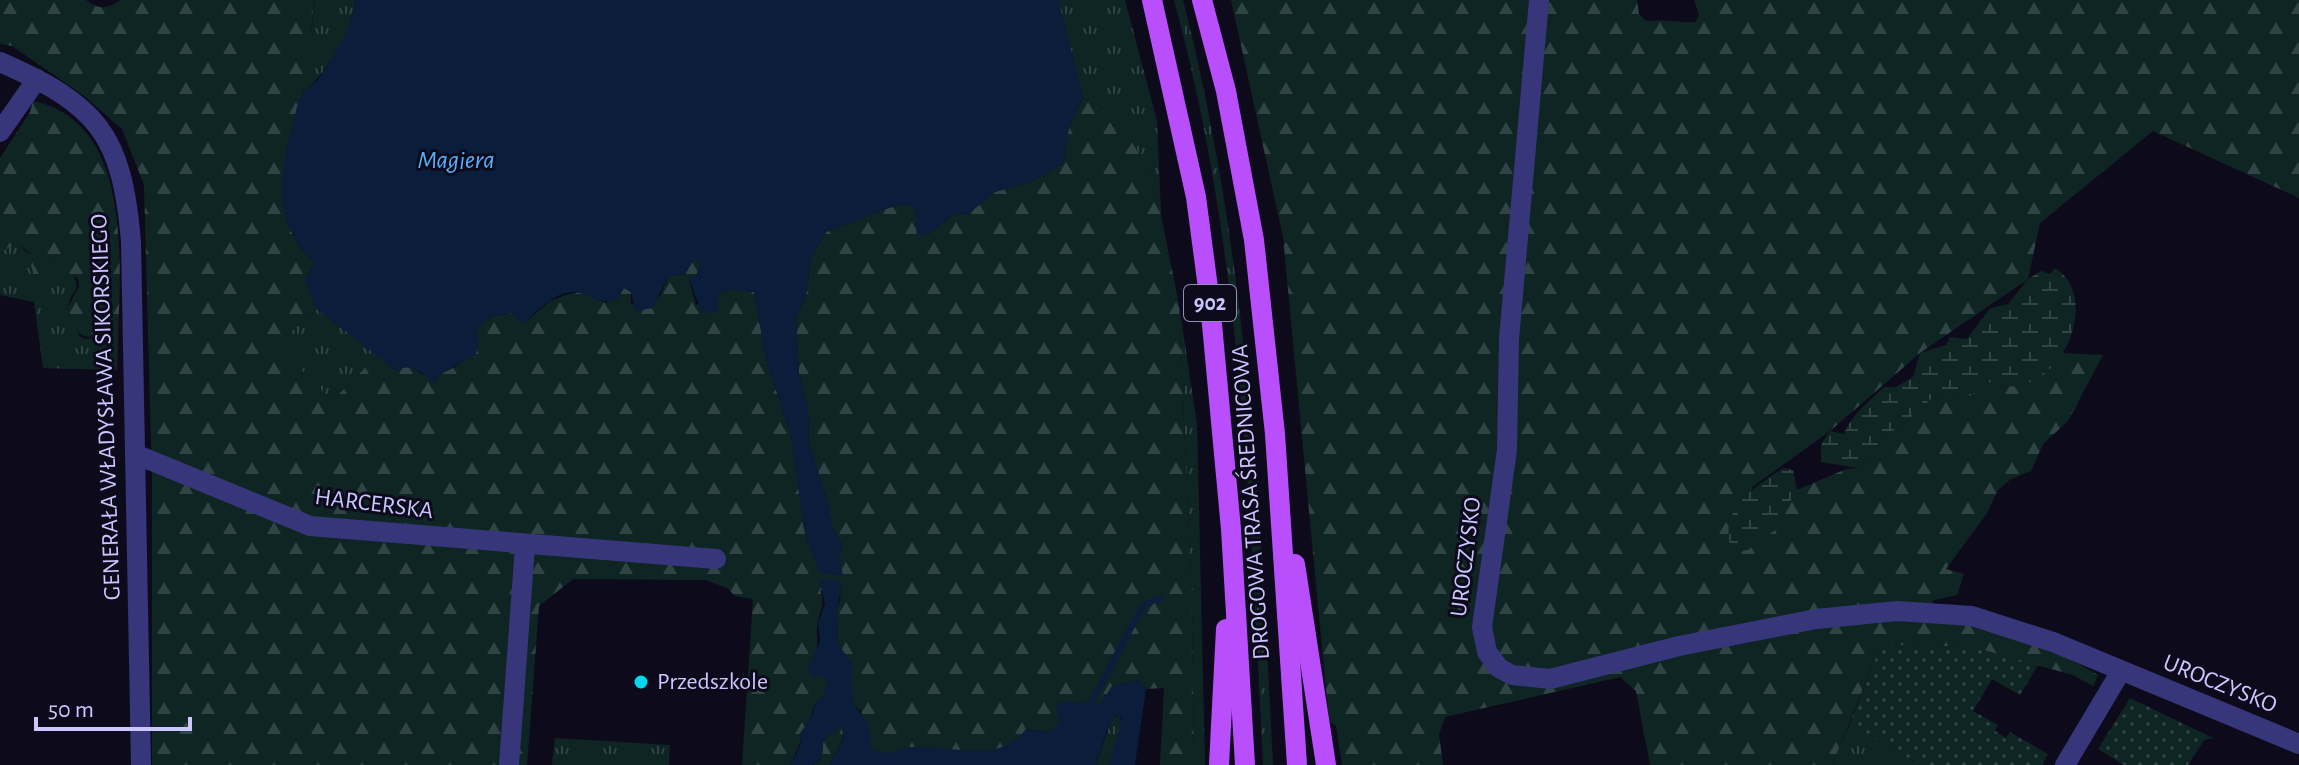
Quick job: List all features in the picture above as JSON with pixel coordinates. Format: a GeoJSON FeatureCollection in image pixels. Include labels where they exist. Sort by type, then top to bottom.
{"type":"FeatureCollection","features":[{"type":"Feature","properties":{"kind":"main road","name":"DROGOWA TRASA ŚREDNICOWA"},"geometry":{"type":"LineString","coordinates":[[1152,0],[1196,197],[1210,303],[1231,529],[1245,765]]}},
{"type":"Feature","properties":{"kind":"main road","name":"DROGOWA TRASA ŚREDNICOWA"},"geometry":{"type":"LineString","coordinates":[[1202,0],[1226,91],[1254,240],[1275,434],[1297,765]]}},
{"type":"Feature","properties":{"kind":"main road"},"geometry":{"type":"LineString","coordinates":[[1275,434],[1326,765]]}},
{"type":"Feature","properties":{"kind":"main road"},"geometry":{"type":"LineString","coordinates":[[1219,765],[1231,529]]}},
{"type":"Feature","properties":{"kind":"street","name":"UROCZYSKO"},"geometry":{"type":"LineString","coordinates":[[1539,0],[1509,339],[1507,450],[1482,627],[1487,652],[1499,668],[1512,675],[1550,679],[1679,646],[1816,619],[1928,611],[1972,616],[2010,627],[2299,744]]}},
{"type":"Feature","properties":{"kind":"street","name":"GENERAŁA WŁADYSŁAWA SIKORSKIEGO"},"geometry":{"type":"LineString","coordinates":[[0,62],[78,102],[96,122],[110,145],[124,183],[131,242],[141,765]]}},
{"type":"Feature","properties":{"kind":"street"},"geometry":{"type":"LineString","coordinates":[[0,132],[37,79]]}},
{"type":"Feature","properties":{"kind":"street","name":"HARCERSKA"},"geometry":{"type":"LineString","coordinates":[[135,454],[310,526],[525,546],[716,559]]}},
{"type":"Feature","properties":{"kind":"street"},"geometry":{"type":"LineString","coordinates":[[509,765],[525,546]]}},
{"type":"Feature","properties":{"kind":"street"},"geometry":{"type":"LineString","coordinates":[[2065,765],[2121,671]]}},
{"type":"Feature","properties":{"kind":"green space"},"geometry":{"type":"Polygon","coordinates":[[[0,0],[86,0],[103,7],[121,0],[315,0],[307,80],[291,135],[283,180],[288,224],[298,244],[314,262],[305,281],[317,309],[276,344],[332,401],[379,354],[396,371],[407,367],[422,375],[443,372],[463,360],[478,335],[475,329],[491,317],[511,313],[523,324],[550,301],[579,292],[606,303],[624,288],[631,292],[631,304],[660,296],[669,276],[685,274],[695,257],[700,265],[696,277],[689,280],[696,305],[730,289],[754,292],[767,363],[791,435],[804,529],[819,572],[842,575],[839,557],[842,545],[832,526],[829,506],[809,444],[808,410],[799,374],[796,318],[806,295],[811,258],[826,232],[882,210],[902,204],[915,207],[917,234],[929,234],[951,216],[969,213],[995,192],[1032,181],[1063,164],[1069,127],[1083,97],[1114,126],[1126,131],[1141,157],[1161,215],[1179,305],[1192,602],[1194,765],[1160,765],[1164,688],[1146,689],[1139,680],[1113,686],[1101,703],[1060,703],[1056,708],[1060,723],[1048,732],[1026,729],[1016,740],[1002,747],[969,753],[900,749],[886,754],[871,749],[861,711],[852,703],[852,664],[838,644],[837,609],[841,597],[820,590],[822,602],[816,649],[807,670],[822,675],[827,683],[823,698],[815,703],[791,765],[742,765],[753,599],[735,596],[727,588],[706,580],[573,579],[539,606],[527,765],[152,765],[152,477],[144,185],[122,129],[83,95],[12,46],[0,44],[0,0]]]}},
{"type":"Feature","properties":{"kind":"green space"},"geometry":{"type":"Polygon","coordinates":[[[315,0],[354,0],[354,11],[338,50],[304,92],[315,0]]]}},
{"type":"Feature","properties":{"kind":"green space"},"geometry":{"type":"Polygon","coordinates":[[[1058,0],[1125,0],[1157,121],[1161,215],[1141,157],[1126,131],[1114,126],[1083,97],[1058,0]]]}},
{"type":"Feature","properties":{"kind":"green space"},"geometry":{"type":"Polygon","coordinates":[[[1174,0],[1183,0],[1205,94],[1236,284],[1256,476],[1273,765],[1263,765],[1247,476],[1229,284],[1197,94],[1174,0]]]}},
{"type":"Feature","properties":{"kind":"green space"},"geometry":{"type":"Polygon","coordinates":[[[1231,0],[1529,0],[1522,91],[1548,0],[1637,0],[1639,14],[1646,21],[1696,22],[1699,15],[1694,0],[2299,0],[2299,198],[2153,131],[2040,223],[2028,279],[1920,353],[1830,431],[1752,487],[1748,550],[1761,539],[1797,490],[1846,469],[1858,468],[1873,454],[1881,438],[1902,425],[1931,399],[1967,397],[1991,382],[2023,385],[2040,376],[2062,353],[2103,355],[2068,421],[2043,444],[2031,471],[2011,479],[1998,490],[1987,513],[1946,569],[1964,574],[1957,595],[1934,600],[1928,611],[2057,654],[2098,675],[2093,686],[2073,675],[1972,647],[1881,645],[1832,765],[1650,765],[1636,691],[1620,677],[1445,717],[1439,734],[1443,765],[1342,765],[1336,726],[1329,721],[1283,237],[1231,0]]]}},
{"type":"Feature","properties":{"kind":"green space"},"geometry":{"type":"Polygon","coordinates":[[[33,101],[66,114],[89,137],[105,166],[119,237],[118,342],[112,337],[107,341],[99,336],[86,336],[74,327],[68,308],[79,286],[78,278],[66,273],[64,260],[51,258],[46,263],[47,276],[36,279],[31,266],[34,257],[17,242],[0,253],[0,158],[30,112],[33,101]]]}},
{"type":"Feature","properties":{"kind":"green space"},"geometry":{"type":"Polygon","coordinates":[[[17,241],[26,252],[46,262],[51,258],[64,260],[76,281],[69,313],[79,336],[85,339],[112,336],[118,342],[117,370],[43,368],[34,302],[0,295],[0,253],[17,241]]]}},
{"type":"Feature","properties":{"kind":"green space"},"geometry":{"type":"Polygon","coordinates":[[[2055,268],[2069,283],[2075,302],[2074,324],[2066,346],[2053,366],[2036,380],[2015,386],[1991,382],[1968,397],[1931,399],[1902,425],[1881,438],[1873,454],[1858,468],[1821,462],[1821,444],[1830,431],[1844,434],[1856,415],[1884,387],[1896,387],[1913,377],[1920,353],[1946,345],[1950,337],[1967,339],[1990,308],[2008,304],[2028,279],[2041,271],[2050,274],[2055,268]]]}},
{"type":"Feature","properties":{"kind":"green space"},"geometry":{"type":"Polygon","coordinates":[[[1179,305],[1197,424],[1205,765],[1194,765],[1192,602],[1179,305]]]}},
{"type":"Feature","properties":{"kind":"green space"},"geometry":{"type":"Polygon","coordinates":[[[317,309],[379,354],[332,401],[276,344],[317,309]]]}},
{"type":"Feature","properties":{"kind":"green space"},"geometry":{"type":"Polygon","coordinates":[[[1783,468],[1793,470],[1797,490],[1784,511],[1782,525],[1748,550],[1732,552],[1729,524],[1733,512],[1749,492],[1783,468]]]}},
{"type":"Feature","properties":{"kind":"green space"},"geometry":{"type":"Polygon","coordinates":[[[1881,645],[1972,647],[2038,665],[2020,695],[1992,679],[1973,711],[1998,725],[1995,731],[2006,738],[2010,732],[2048,754],[2042,765],[1920,765],[1850,723],[1881,645]]]}},
{"type":"Feature","properties":{"kind":"green space"},"geometry":{"type":"Polygon","coordinates":[[[2130,698],[2213,738],[2204,740],[2188,765],[2124,765],[2098,749],[2130,698]]]}},
{"type":"Feature","properties":{"kind":"green space"},"geometry":{"type":"Polygon","coordinates":[[[1120,715],[1122,727],[1109,765],[1096,765],[1112,718],[1120,715]]]}},
{"type":"Feature","properties":{"kind":"green space"},"geometry":{"type":"Polygon","coordinates":[[[1850,723],[1920,765],[1832,765],[1850,723]]]}},
{"type":"Feature","properties":{"kind":"green space"},"geometry":{"type":"Polygon","coordinates":[[[841,725],[842,741],[830,765],[813,765],[822,758],[823,740],[841,725]]]}},
{"type":"Feature","properties":{"kind":"green space"},"geometry":{"type":"Polygon","coordinates":[[[555,738],[670,745],[669,765],[552,765],[555,738]]]}},
{"type":"Feature","properties":{"kind":"water","name":"Magiera"},"geometry":{"type":"Polygon","coordinates":[[[354,0],[1058,0],[1083,97],[1069,127],[1063,164],[1032,181],[995,192],[969,213],[950,216],[929,234],[917,235],[915,207],[902,204],[882,210],[826,232],[811,258],[806,295],[796,318],[799,374],[808,410],[809,444],[829,506],[832,526],[842,546],[839,557],[843,575],[819,572],[804,529],[791,435],[767,363],[754,292],[730,289],[717,295],[718,312],[702,313],[689,279],[696,276],[700,266],[695,258],[685,274],[669,276],[652,308],[635,311],[631,292],[624,288],[618,299],[607,301],[580,293],[564,293],[549,301],[523,324],[511,313],[490,317],[476,329],[479,340],[476,354],[441,374],[435,383],[412,368],[396,371],[317,309],[305,281],[314,262],[291,231],[286,215],[283,198],[285,162],[300,98],[319,78],[336,52],[351,18],[354,0]]]}},
{"type":"Feature","properties":{"kind":"water"},"geometry":{"type":"Polygon","coordinates":[[[819,579],[842,581],[837,609],[838,644],[852,664],[853,703],[868,723],[872,749],[888,753],[906,747],[974,751],[1003,747],[1016,740],[1026,729],[1048,732],[1059,723],[1056,708],[1060,702],[1101,703],[1112,686],[1139,680],[1146,689],[1135,765],[1109,765],[1122,718],[1116,715],[1107,730],[1096,765],[830,765],[842,742],[841,726],[823,740],[822,758],[812,765],[791,765],[801,744],[799,735],[813,714],[815,703],[823,698],[827,683],[822,675],[813,677],[807,670],[820,641],[818,623],[825,604],[819,579]]]}},
{"type":"Feature","properties":{"kind":"waterway"},"geometry":{"type":"LineString","coordinates":[[1090,705],[1143,605],[1160,598]]}},
{"type":"Feature","properties":{"kind":"place","name":"Przedszkole"},"geometry":{"type":"Point","coordinates":[641,682]}}]}
